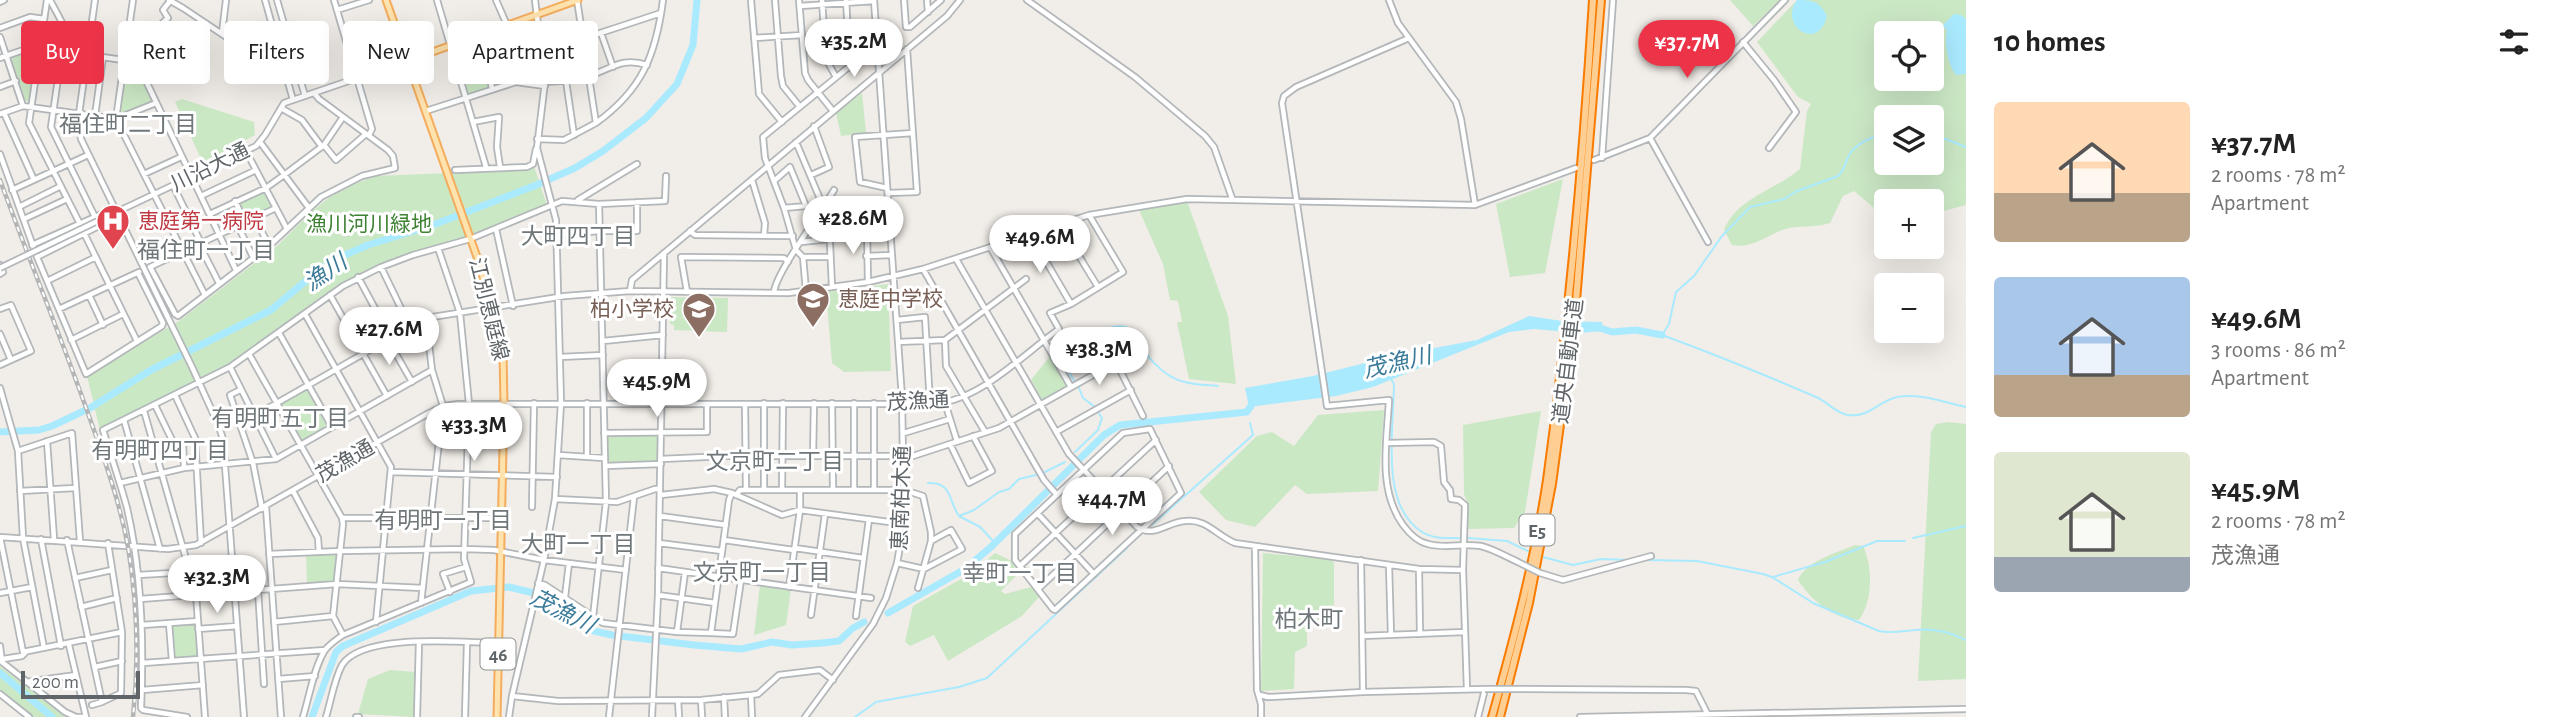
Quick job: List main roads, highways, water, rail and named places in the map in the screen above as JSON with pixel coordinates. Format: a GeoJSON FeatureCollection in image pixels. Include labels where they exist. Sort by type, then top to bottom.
{"type":"FeatureCollection","features":[{"type":"Feature","properties":{"kind":"highway","name":"道央自動車道"},"geometry":{"type":"LineString","coordinates":[[1572,312],[1593,0]]}},
{"type":"Feature","properties":{"kind":"highway","name":"道央自動車道"},"geometry":{"type":"LineString","coordinates":[[1500,717],[1542,540],[1569,340],[1601,0]]}},
{"type":"Feature","properties":{"kind":"highway","name":"道央自動車道"},"geometry":{"type":"LineString","coordinates":[[1492,717],[1538,527],[1569,340]]}},
{"type":"Feature","properties":{"kind":"main road","name":"江別恵庭線"},"geometry":{"type":"LineString","coordinates":[[386,0],[393,21]]}},
{"type":"Feature","properties":{"kind":"main road"},"geometry":{"type":"LineString","coordinates":[[434,52],[577,0]]}},
{"type":"Feature","properties":{"kind":"main road","name":"江別恵庭線"},"geometry":{"type":"LineString","coordinates":[[416,84],[469,236],[492,308],[503,354],[497,717]]}},
{"type":"Feature","properties":{"kind":"water"},"geometry":{"type":"Polygon","coordinates":[[[1797,0],[1815,2],[1827,16],[1816,33],[1809,34],[1796,26],[1792,9],[1797,0]]]}},
{"type":"Feature","properties":{"kind":"water"},"geometry":{"type":"Polygon","coordinates":[[[1954,14],[1966,19],[1966,74],[1956,75],[1951,66],[1944,24],[1954,14]]]}},
{"type":"Feature","properties":{"kind":"water"},"geometry":{"type":"Polygon","coordinates":[[[1529,316],[1562,321],[1602,322],[1603,331],[1579,333],[1534,329],[1509,332],[1373,387],[1336,396],[1249,407],[1245,388],[1477,340],[1529,316]]]}},
{"type":"Feature","properties":{"kind":"waterway","name":"漁川"},"geometry":{"type":"LineString","coordinates":[[0,432],[39,430],[52,426],[90,408],[151,370],[271,310],[336,259],[534,186],[575,168],[603,151],[646,118],[677,84],[693,45],[697,0]]}},
{"type":"Feature","properties":{"kind":"waterway","name":"茂漁川"},"geometry":{"type":"LineString","coordinates":[[1874,137],[1854,148],[1838,176],[1797,191],[1784,199],[1750,207],[1722,236],[1694,276],[1676,292],[1669,324],[1662,335],[1816,397],[1848,415],[1862,414],[1891,399],[1906,396],[1966,407]]}},
{"type":"Feature","properties":{"kind":"waterway","name":"茂漁川"},"geometry":{"type":"LineString","coordinates":[[1944,139],[1966,147]]}},
{"type":"Feature","properties":{"kind":"waterway"},"geometry":{"type":"LineString","coordinates":[[1075,382],[1067,369],[1069,364],[1074,362],[1096,337],[1118,326],[1126,327],[1151,360],[1167,374],[1189,383],[1218,386]]}},
{"type":"Feature","properties":{"kind":"waterway","name":"茂漁川"},"geometry":{"type":"LineString","coordinates":[[1594,326],[1612,332],[1636,330],[1662,335]]}},
{"type":"Feature","properties":{"kind":"waterway"},"geometry":{"type":"LineString","coordinates":[[1391,379],[1394,384],[1392,464],[1399,504],[1408,520],[1422,532],[1435,537],[1459,538]]}},
{"type":"Feature","properties":{"kind":"waterway"},"geometry":{"type":"LineString","coordinates":[[1079,388],[1083,398],[1095,407]]}},
{"type":"Feature","properties":{"kind":"waterway","name":"茂漁川"},"geometry":{"type":"LineString","coordinates":[[888,613],[965,569],[991,547],[1104,435],[1120,425],[1247,412],[1254,401]]}},
{"type":"Feature","properties":{"kind":"waterway"},"geometry":{"type":"LineString","coordinates":[[1075,452],[1098,430],[1102,418],[1098,412]]}},
{"type":"Feature","properties":{"kind":"waterway"},"geometry":{"type":"LineString","coordinates":[[1152,525],[1253,435],[1250,423]]}},
{"type":"Feature","properties":{"kind":"waterway"},"geometry":{"type":"LineString","coordinates":[[1043,473],[1065,462]]}},
{"type":"Feature","properties":{"kind":"waterway"},"geometry":{"type":"LineString","coordinates":[[959,516],[974,510],[999,492],[1009,489],[1019,479],[1036,475]]}},
{"type":"Feature","properties":{"kind":"waterway"},"geometry":{"type":"LineString","coordinates":[[928,483],[946,489],[959,516],[980,527],[995,543]]}},
{"type":"Feature","properties":{"kind":"waterway"},"geometry":{"type":"LineString","coordinates":[[1913,538],[1966,526]]}},
{"type":"Feature","properties":{"kind":"waterway"},"geometry":{"type":"LineString","coordinates":[[1468,538],[1507,541],[1528,551]]}},
{"type":"Feature","properties":{"kind":"waterway"},"geometry":{"type":"LineString","coordinates":[[1773,577],[1825,562],[1877,541],[1905,541]]}},
{"type":"Feature","properties":{"kind":"waterway"},"geometry":{"type":"LineString","coordinates":[[855,717],[876,702],[959,687],[987,678],[1127,548]]}},
{"type":"Feature","properties":{"kind":"waterway"},"geometry":{"type":"LineString","coordinates":[[1543,557],[1573,565],[1601,559],[1629,560]]}},
{"type":"Feature","properties":{"kind":"waterway"},"geometry":{"type":"LineString","coordinates":[[1645,560],[1697,561],[1763,574],[1813,603],[1879,631],[1935,630],[1966,640]]}},
{"type":"Feature","properties":{"kind":"waterway","name":"茂漁川"},"geometry":{"type":"LineString","coordinates":[[312,717],[336,652],[343,646],[471,591],[509,587],[542,595],[594,631],[612,635],[741,649],[772,642],[792,645],[839,641],[864,622]]}},
{"type":"Feature","properties":{"kind":"waterway","name":"茂漁川"},"geometry":{"type":"LineString","coordinates":[[0,673],[52,717]]}},
{"type":"Feature","properties":{"kind":"railway"},"geometry":{"type":"LineString","coordinates":[[0,180],[107,466],[121,514],[128,547],[135,610],[136,675],[133,717]]}},
{"type":"Feature","properties":{"kind":"place","name":"恵庭第一病院"},"geometry":{"type":"Point","coordinates":[113,251]}},
{"type":"Feature","properties":{"kind":"place","name":"恵庭中学校"},"geometry":{"type":"Point","coordinates":[813,329]}},
{"type":"Feature","properties":{"kind":"place","name":"柏小学校"},"geometry":{"type":"Point","coordinates":[699,339]}},
{"type":"Feature","properties":{"kind":"district","name":"福住町二丁目"},"geometry":{"type":"Point","coordinates":[128,124]}},
{"type":"Feature","properties":{"kind":"district","name":"大町四丁目"},"geometry":{"type":"Point","coordinates":[578,236]}},
{"type":"Feature","properties":{"kind":"district","name":"福住町一丁目"},"geometry":{"type":"Point","coordinates":[206,250]}},
{"type":"Feature","properties":{"kind":"district","name":"有明町五丁目"},"geometry":{"type":"Point","coordinates":[280,418]}},
{"type":"Feature","properties":{"kind":"district","name":"有明町四丁目"},"geometry":{"type":"Point","coordinates":[160,450]}},
{"type":"Feature","properties":{"kind":"district","name":"文京町二丁目"},"geometry":{"type":"Point","coordinates":[775,461]}},
{"type":"Feature","properties":{"kind":"district","name":"有明町一丁目"},"geometry":{"type":"Point","coordinates":[443,520]}},
{"type":"Feature","properties":{"kind":"district","name":"大町一丁目"},"geometry":{"type":"Point","coordinates":[578,544]}},
{"type":"Feature","properties":{"kind":"district","name":"文京町一丁目"},"geometry":{"type":"Point","coordinates":[762,572]}},
{"type":"Feature","properties":{"kind":"district","name":"幸町一丁目"},"geometry":{"type":"Point","coordinates":[1020,573]}},
{"type":"Feature","properties":{"kind":"district","name":"柏木町"},"geometry":{"type":"Point","coordinates":[1309,619]}},
{"type":"Feature","properties":{"kind":"park label","name":"漁川河川緑地"},"geometry":{"type":"Point","coordinates":[369,224]}}]}
